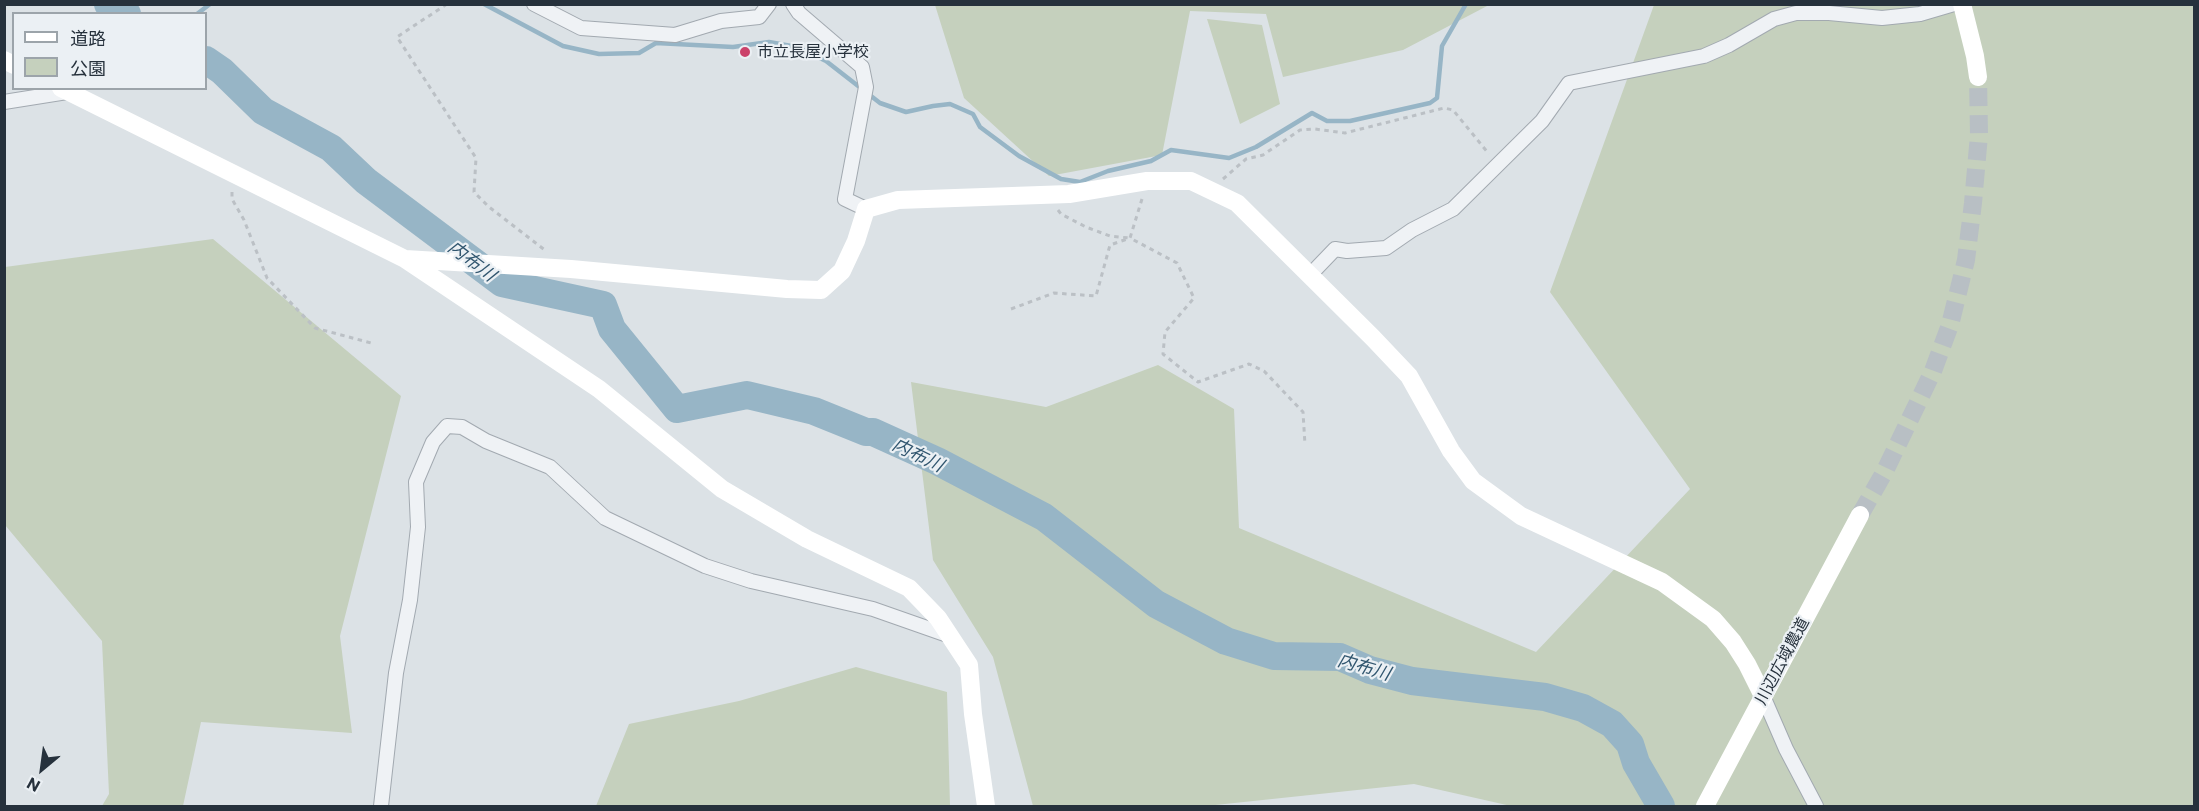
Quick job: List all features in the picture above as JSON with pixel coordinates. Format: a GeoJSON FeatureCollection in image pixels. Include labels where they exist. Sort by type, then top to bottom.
{"type":"FeatureCollection","features":[{"type":"Feature","properties":{"kind":"street"},"geometry":{"type":"LineString","coordinates":[[534,4],[581,28],[675,35],[721,21],[759,17],[769,4]]}},
{"type":"Feature","properties":{"kind":"street"},"geometry":{"type":"LineString","coordinates":[[793,4],[799,13],[862,67],[866,87],[846,199],[866,208],[898,201],[1069,194],[1147,181],[1191,181],[1237,203],[1409,376],[1451,451],[1473,481],[1521,516],[1662,582],[1713,619],[1743,657],[1816,807]]}},
{"type":"Feature","properties":{"kind":"street"},"geometry":{"type":"LineString","coordinates":[[1310,274],[1335,249],[1347,251],[1386,248],[1412,230],[1454,209],[1542,121],[1569,83],[1704,56],[1729,45],[1774,19],[1796,14],[1828,13],[1882,18],[1920,14],[1954,4]]}},
{"type":"Feature","properties":{"kind":"street"},"geometry":{"type":"LineString","coordinates":[[1962,4],[1978,77]]}},
{"type":"Feature","properties":{"kind":"street"},"geometry":{"type":"LineString","coordinates":[[4,102],[64,90],[405,259],[599,390],[722,489],[807,539],[909,588],[927,605],[969,665],[973,714],[986,807]]}},
{"type":"Feature","properties":{"kind":"street"},"geometry":{"type":"LineString","coordinates":[[405,259],[571,269],[787,289],[821,290],[842,272],[856,241],[866,208]]}},
{"type":"Feature","properties":{"kind":"street"},"geometry":{"type":"LineString","coordinates":[[381,807],[396,673],[410,600],[418,527],[416,482],[433,442],[447,426],[462,427],[486,441],[550,467],[605,518],[705,566],[762,584],[873,609],[950,636]]}},
{"type":"Feature","properties":{"kind":"street","name":"川辺広域農道"},"geometry":{"type":"LineString","coordinates":[[1705,807],[1860,515]]}},
{"type":"Feature","properties":{"kind":"path"},"geometry":{"type":"LineString","coordinates":[[447,4],[397,37],[476,158],[474,192],[489,207],[571,269]]}},
{"type":"Feature","properties":{"kind":"path"},"geometry":{"type":"LineString","coordinates":[[1210,189],[1246,159],[1263,155],[1300,130],[1315,129],[1345,133],[1444,108],[1453,110],[1498,165]]}},
{"type":"Feature","properties":{"kind":"path"},"geometry":{"type":"LineString","coordinates":[[230,172],[232,198],[244,220],[267,278],[315,328],[375,344]]}},
{"type":"Feature","properties":{"kind":"path"},"geometry":{"type":"LineString","coordinates":[[1130,238],[1147,181]]}},
{"type":"Feature","properties":{"kind":"path"},"geometry":{"type":"LineString","coordinates":[[1049,194],[1060,214],[1110,236],[1130,238],[1177,263],[1194,298],[1165,332],[1163,354],[1198,382],[1249,364],[1264,371],[1303,412],[1305,445]]}},
{"type":"Feature","properties":{"kind":"path"},"geometry":{"type":"LineString","coordinates":[[1011,309],[1054,292],[1096,296],[1110,245],[1130,238]]}},
{"type":"Feature","properties":{"kind":"green space"},"geometry":{"type":"Polygon","coordinates":[[[935,4],[1489,5],[1403,50],[1283,77],[1266,14],[1190,11],[1162,155],[1049,176],[964,98],[935,4]]]}},
{"type":"Feature","properties":{"kind":"green space"},"geometry":{"type":"Polygon","coordinates":[[[1654,5],[2194,5],[2194,806],[1511,806],[1414,784],[1206,806],[1033,806],[993,657],[933,560],[911,382],[1046,407],[1158,365],[1234,409],[1239,528],[1536,652],[1690,489],[1550,292],[1654,5]]]}},
{"type":"Feature","properties":{"kind":"green space"},"geometry":{"type":"Polygon","coordinates":[[[1207,19],[1262,25],[1280,104],[1240,124],[1207,19]]]}},
{"type":"Feature","properties":{"kind":"green space"},"geometry":{"type":"Polygon","coordinates":[[[213,239],[401,396],[340,636],[352,733],[201,722],[183,806],[102,806],[109,794],[102,641],[5,525],[5,267],[213,239]]]}},
{"type":"Feature","properties":{"kind":"green space"},"geometry":{"type":"Polygon","coordinates":[[[856,667],[947,692],[950,806],[596,806],[629,724],[739,701],[856,667]]]}},
{"type":"Feature","properties":{"kind":"waterway","name":"内布川"},"geometry":{"type":"LineString","coordinates":[[108,4],[123,12]]}},
{"type":"Feature","properties":{"kind":"waterway"},"geometry":{"type":"LineString","coordinates":[[200,12],[210,4]]}},
{"type":"Feature","properties":{"kind":"waterway"},"geometry":{"type":"LineString","coordinates":[[484,4],[563,46],[599,54],[639,53],[656,43],[733,47],[769,42],[797,47],[826,61],[880,103],[906,112],[950,104],[973,114],[980,127],[1019,156],[1061,179],[1080,182],[1108,171],[1151,161],[1171,150],[1229,158],[1256,147],[1312,113],[1327,121],[1350,121],[1430,103],[1437,98],[1442,46],[1466,4]]}},
{"type":"Feature","properties":{"kind":"waterway","name":"内布川"},"geometry":{"type":"LineString","coordinates":[[207,61],[222,71],[263,111],[331,148],[366,181],[502,283],[603,305],[612,329],[677,409],[747,395],[814,411],[866,432],[873,432],[937,461],[1044,517],[1156,604],[1226,641],[1274,656],[1340,657],[1370,670],[1412,681],[1545,697],[1583,708],[1612,724],[1630,744],[1636,763],[1661,806]]}},
{"type":"Feature","properties":{"kind":"tunnel"},"geometry":{"type":"LineString","coordinates":[[1860,515],[1885,471],[1933,371],[1950,325],[1966,260],[1973,203],[1979,135],[1978,77]]}},
{"type":"Feature","properties":{"kind":"place","name":"市立長屋小学校"},"geometry":{"type":"Point","coordinates":[745,52]}}]}
